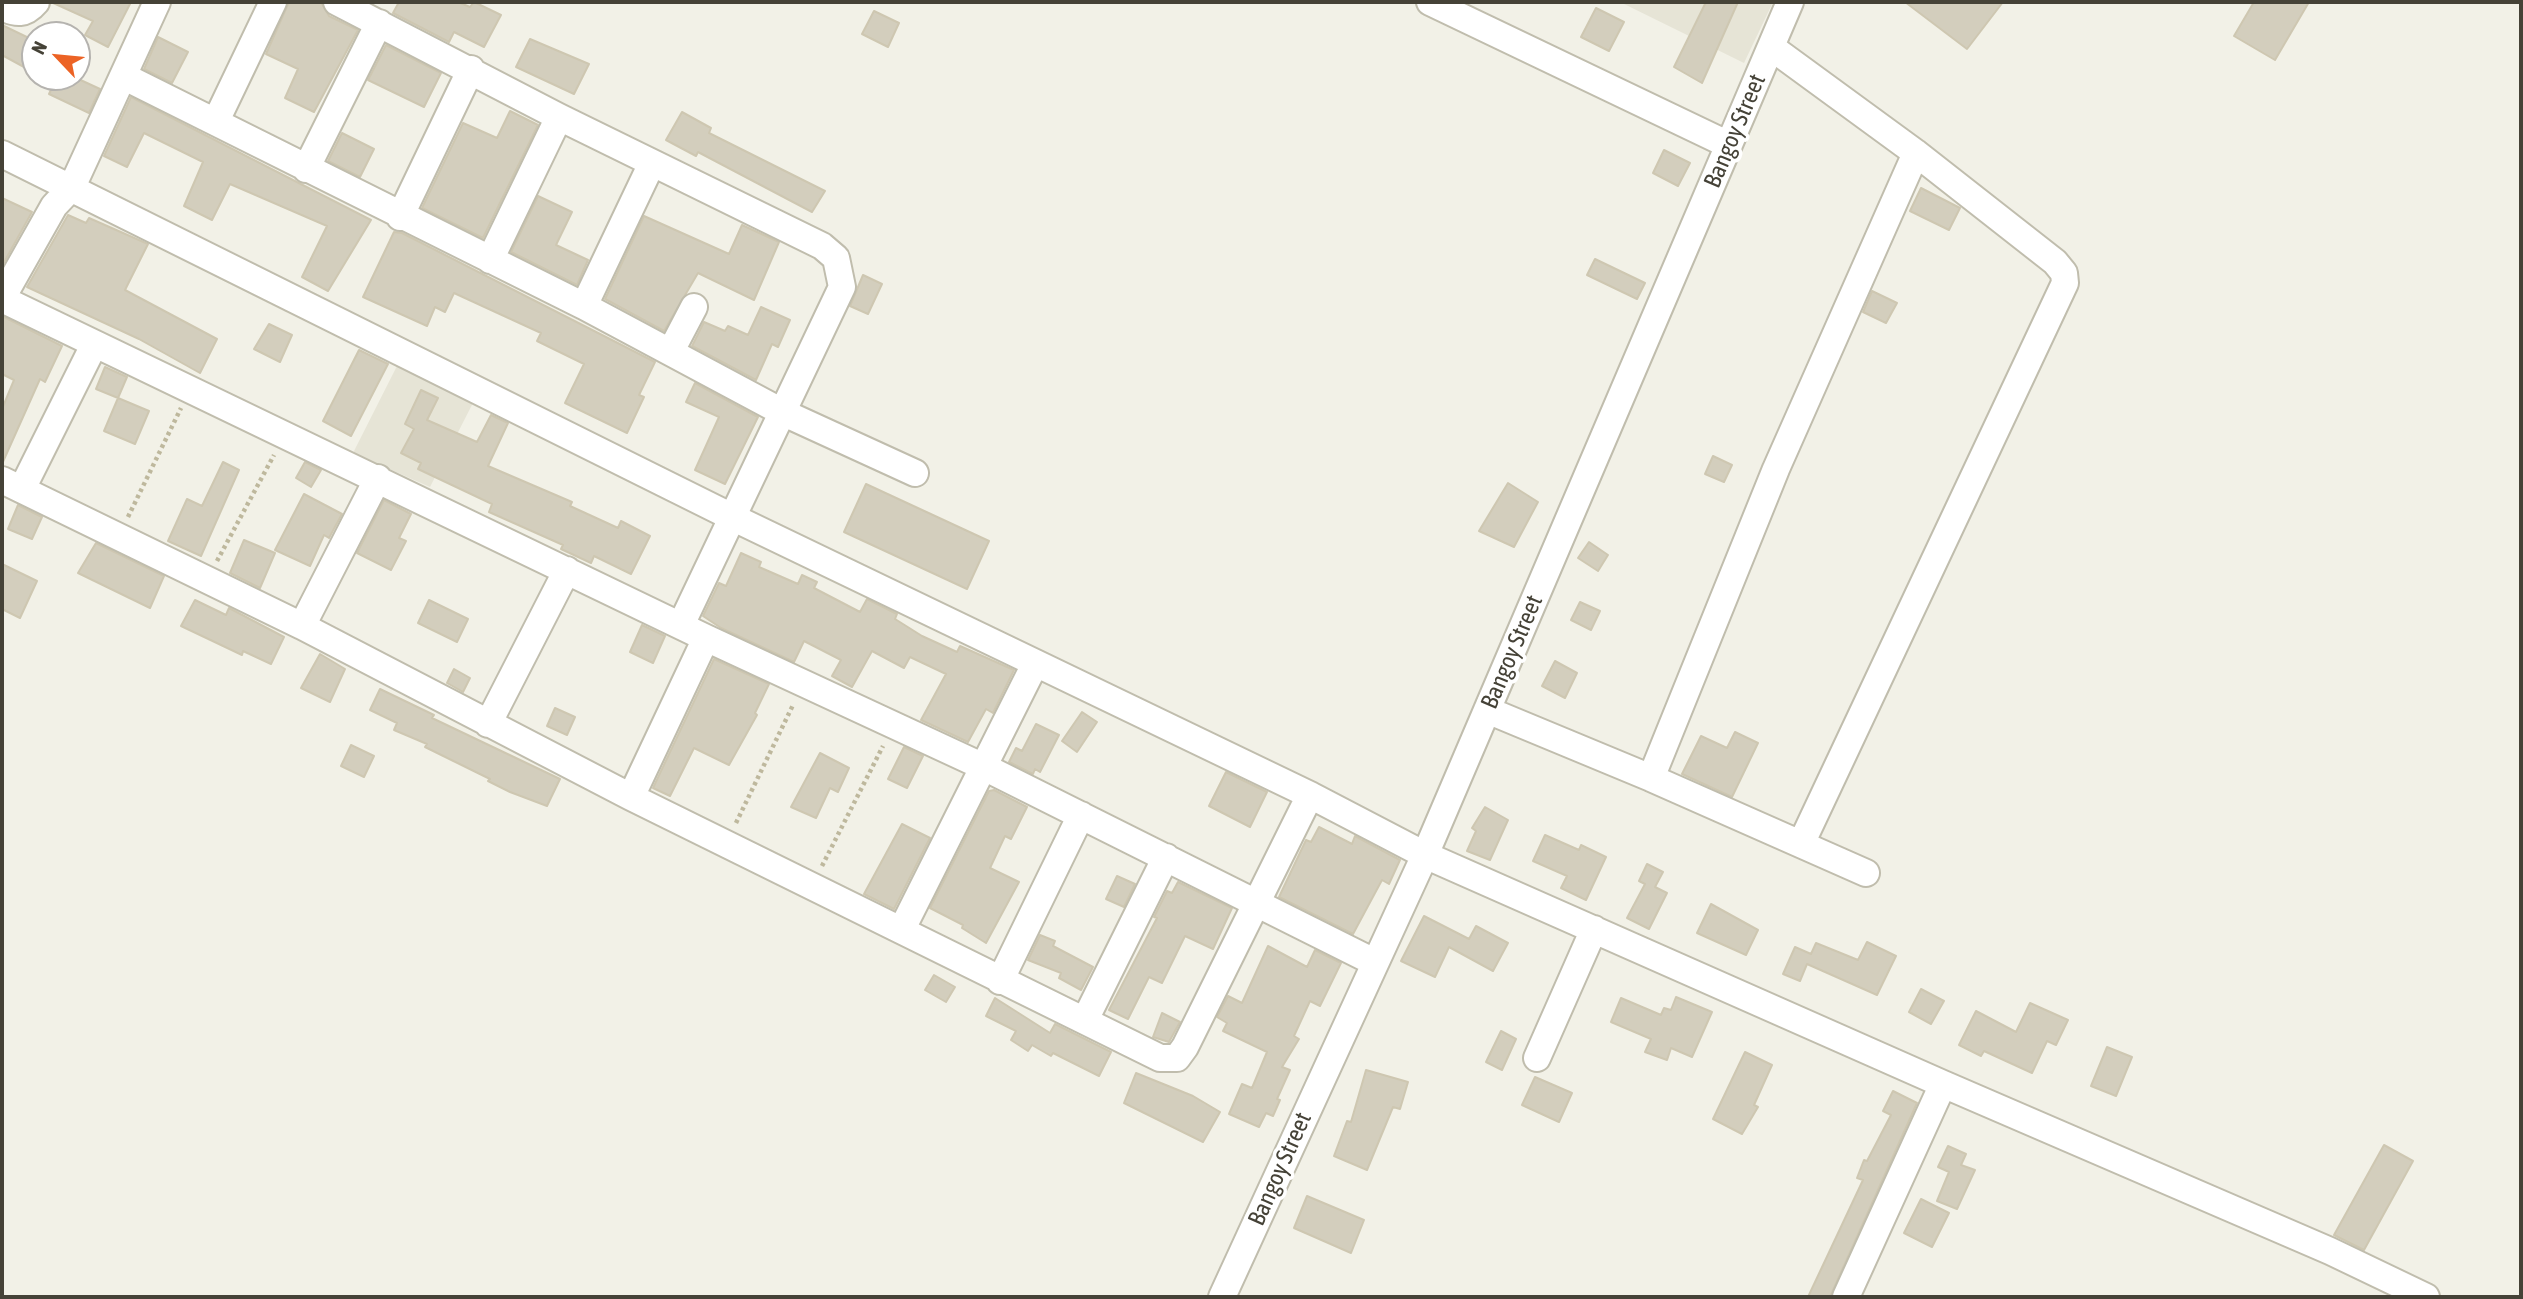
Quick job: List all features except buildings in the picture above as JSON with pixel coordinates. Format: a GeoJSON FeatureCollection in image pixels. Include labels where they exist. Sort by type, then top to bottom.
{"type":"FeatureCollection","features":[{"type":"Feature","properties":{"kind":"street"},"geometry":{"type":"LineString","coordinates":[[2,7],[21,12],[27,11],[36,2]]}},
{"type":"Feature","properties":{"kind":"street"},"geometry":{"type":"LineString","coordinates":[[157,2],[72,187],[48,215],[2,298],[94,345],[285,433],[706,638],[984,767],[1257,901],[1374,962]]}},
{"type":"Feature","properties":{"kind":"street"},"geometry":{"type":"LineString","coordinates":[[216,121],[273,2]]}},
{"type":"Feature","properties":{"kind":"street"},"geometry":{"type":"LineString","coordinates":[[337,2],[471,69],[559,117],[822,246],[836,258],[842,287],[785,413],[681,625]]}},
{"type":"Feature","properties":{"kind":"street"},"geometry":{"type":"LineString","coordinates":[[1430,2],[1729,145]]}},
{"type":"Feature","properties":{"kind":"street","name":"Bangoy Street"},"geometry":{"type":"LineString","coordinates":[[1222,1297],[1425,855],[1790,2]]}},
{"type":"Feature","properties":{"kind":"street"},"geometry":{"type":"LineString","coordinates":[[306,169],[379,23]]}},
{"type":"Feature","properties":{"kind":"street"},"geometry":{"type":"LineString","coordinates":[[1771,47],[1916,153],[2055,262],[2064,273],[2065,283],[1801,844]]}},
{"type":"Feature","properties":{"kind":"street"},"geometry":{"type":"LineString","coordinates":[[400,216],[471,69]]}},
{"type":"Feature","properties":{"kind":"street"},"geometry":{"type":"LineString","coordinates":[[123,76],[584,306],[785,413],[915,473]]}},
{"type":"Feature","properties":{"kind":"street"},"geometry":{"type":"LineString","coordinates":[[490,260],[559,117]]}},
{"type":"Feature","properties":{"kind":"street"},"geometry":{"type":"LineString","coordinates":[[1651,778],[1776,469],[1916,153]]}},
{"type":"Feature","properties":{"kind":"street"},"geometry":{"type":"LineString","coordinates":[[2,154],[734,518],[1310,794],[1425,855],[1943,1084],[2330,1251],[2426,1297]]}},
{"type":"Feature","properties":{"kind":"street"},"geometry":{"type":"LineString","coordinates":[[584,306],[652,163]]}},
{"type":"Feature","properties":{"kind":"street"},"geometry":{"type":"LineString","coordinates":[[671,351],[694,307]]}},
{"type":"Feature","properties":{"kind":"street"},"geometry":{"type":"LineString","coordinates":[[94,345],[12,484],[302,626],[631,797],[1160,1058],[1177,1058],[1310,794]]}},
{"type":"Feature","properties":{"kind":"street"},"geometry":{"type":"LineString","coordinates":[[302,626],[378,478]]}},
{"type":"Feature","properties":{"kind":"street"},"geometry":{"type":"LineString","coordinates":[[488,724],[567,570]]}},
{"type":"Feature","properties":{"kind":"street"},"geometry":{"type":"LineString","coordinates":[[631,797],[706,638]]}},
{"type":"Feature","properties":{"kind":"street"},"geometry":{"type":"LineString","coordinates":[[902,929],[1035,664]]}},
{"type":"Feature","properties":{"kind":"street"},"geometry":{"type":"LineString","coordinates":[[1487,710],[1651,778],[1866,873]]}},
{"type":"Feature","properties":{"kind":"street"},"geometry":{"type":"LineString","coordinates":[[1000,981],[1080,815]]}},
{"type":"Feature","properties":{"kind":"street"},"geometry":{"type":"LineString","coordinates":[[1085,1020],[1166,857]]}},
{"type":"Feature","properties":{"kind":"street"},"geometry":{"type":"LineString","coordinates":[[1537,1058],[1594,929]]}},
{"type":"Feature","properties":{"kind":"street"},"geometry":{"type":"LineString","coordinates":[[1846,1297],[1943,1084]]}},
{"type":"Feature","properties":{"kind":"path"},"geometry":{"type":"LineString","coordinates":[[118,536],[190,390]]}},
{"type":"Feature","properties":{"kind":"path"},"geometry":{"type":"LineString","coordinates":[[206,581],[285,433]]}},
{"type":"Feature","properties":{"kind":"path"},"geometry":{"type":"LineString","coordinates":[[726,842],[804,683]]}},
{"type":"Feature","properties":{"kind":"path"},"geometry":{"type":"LineString","coordinates":[[812,885],[893,726]]}},
{"type":"Feature","properties":{"kind":"shaded area"},"geometry":{"type":"Polygon","coordinates":[[[1620,2],[1773,2],[1744,63],[1620,2]]]}},
{"type":"Feature","properties":{"kind":"shaded area"},"geometry":{"type":"Polygon","coordinates":[[[399,362],[475,399],[430,487],[353,453],[399,362]]]}}]}
